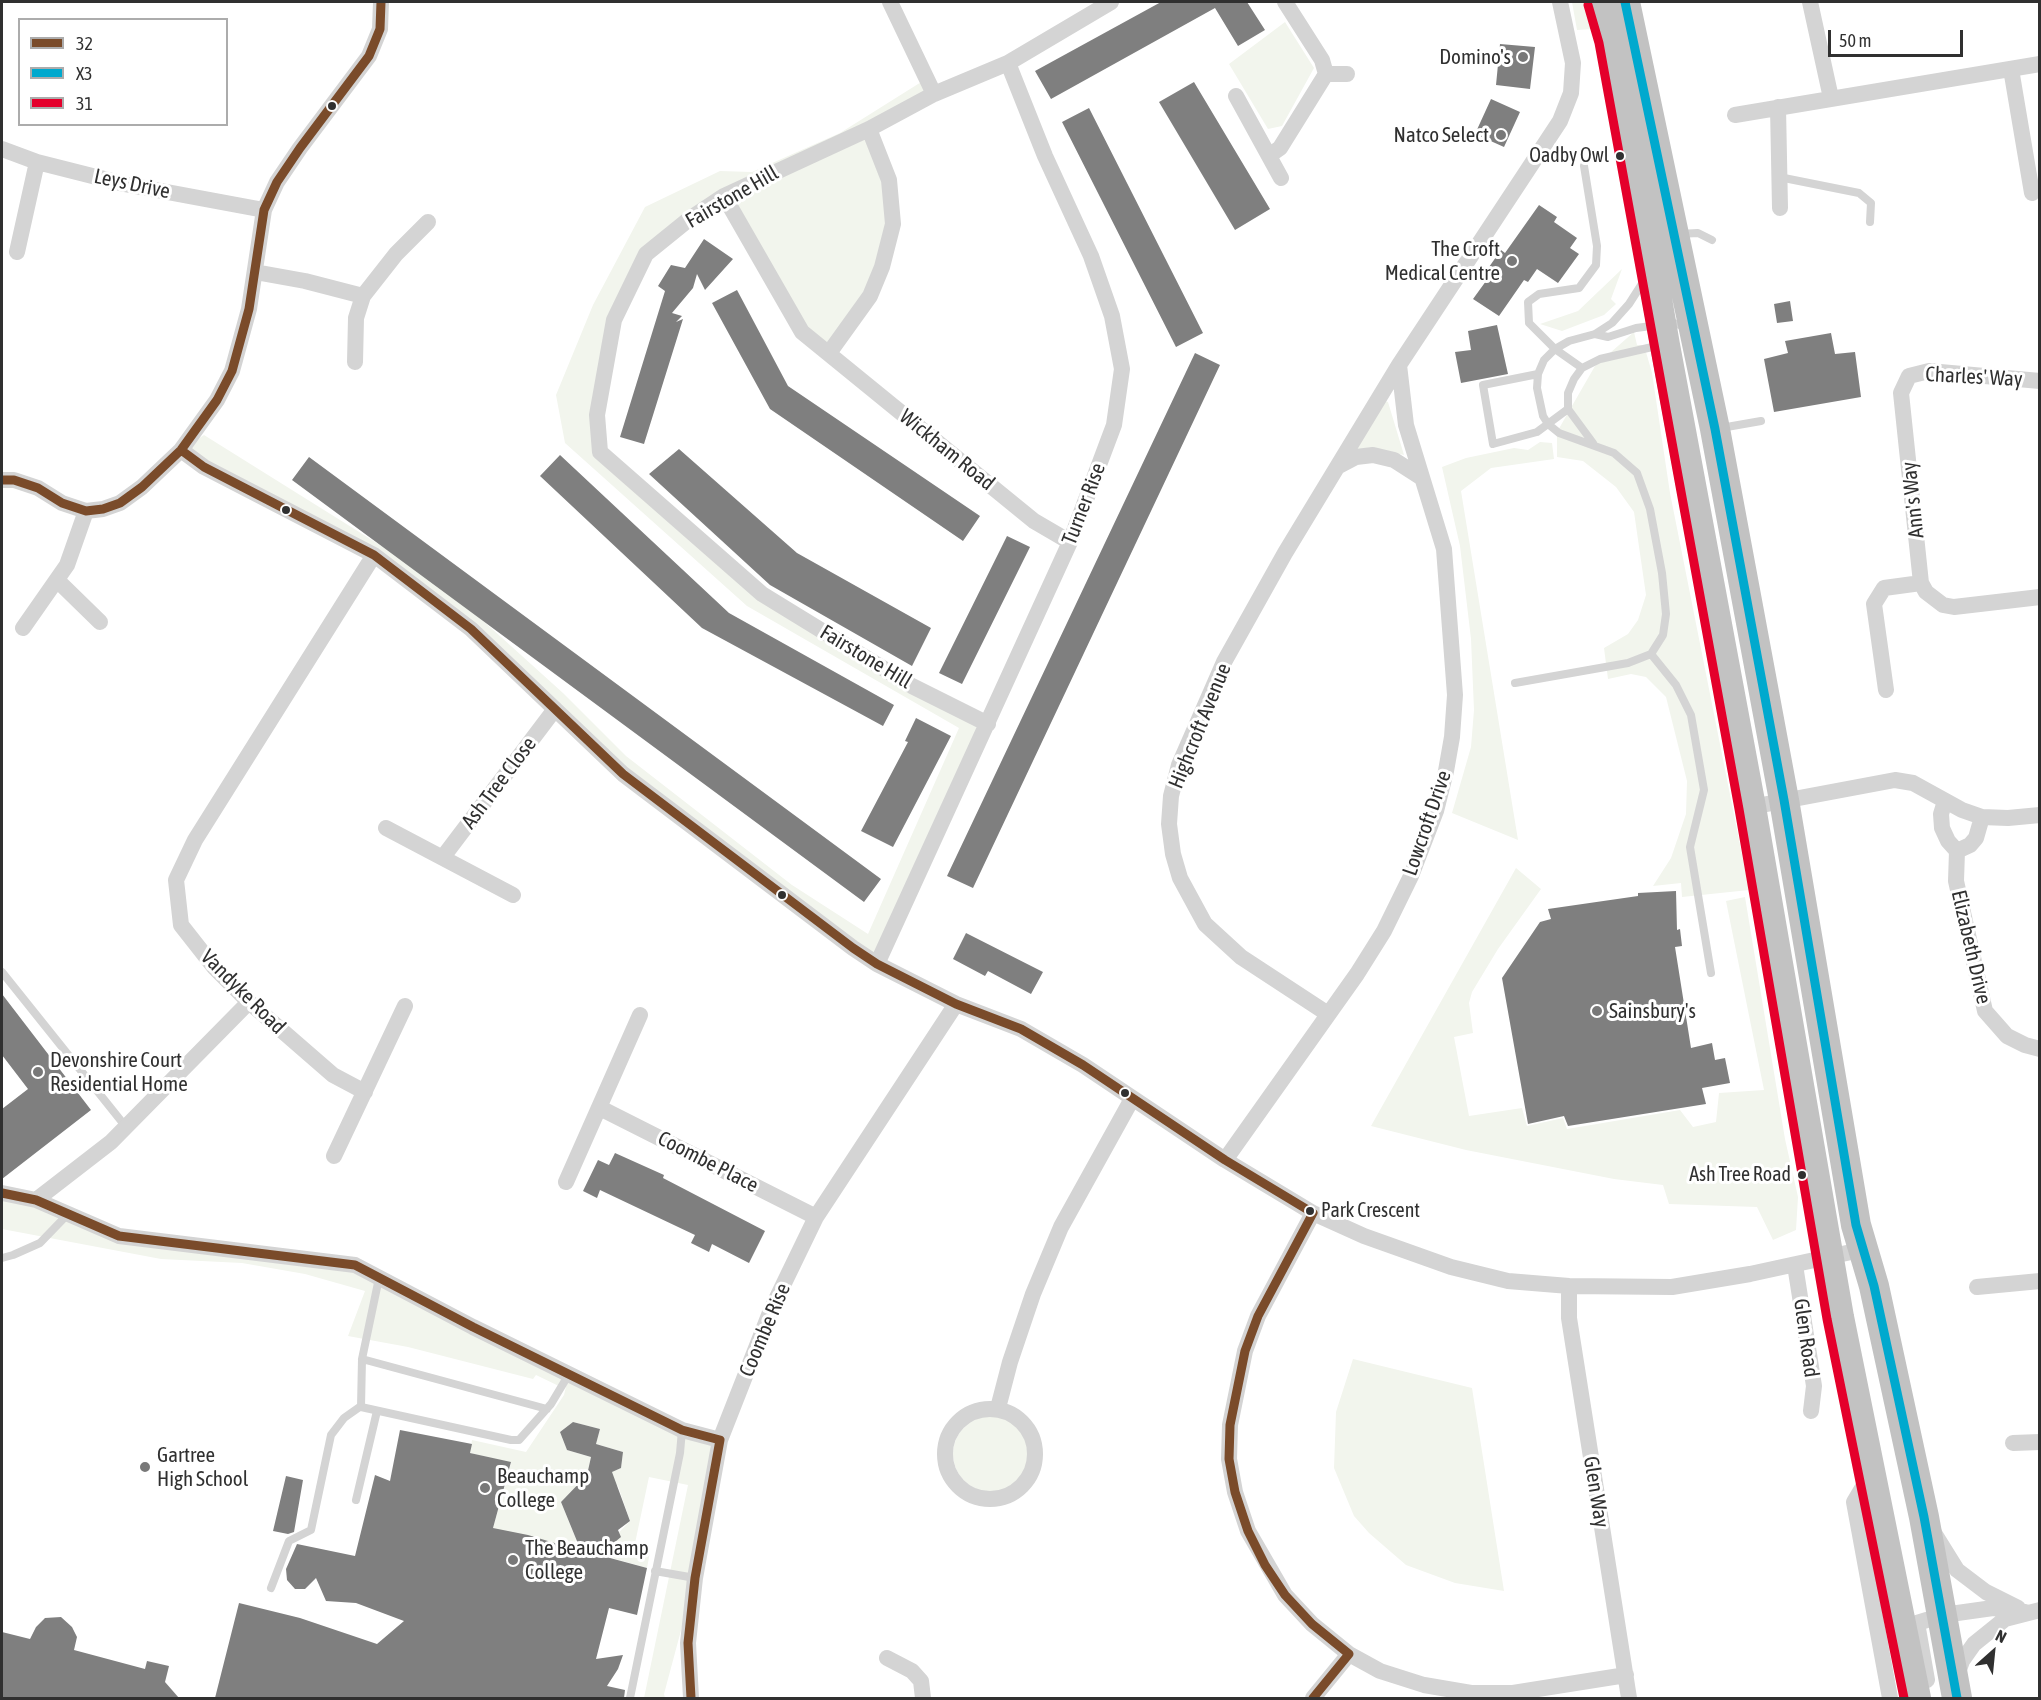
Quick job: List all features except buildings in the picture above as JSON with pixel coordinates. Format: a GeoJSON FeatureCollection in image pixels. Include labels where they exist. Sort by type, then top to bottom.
{"type":"FeatureCollection","features":[{"type":"Feature","properties":{"kind":"highway","name":"Glen Road"},"geometry":{"type":"LineString","coordinates":[[1600,2],[1611,39],[1652,268],[1714,429],[1784,800],[1856,1225],[1865,1249],[1924,1517],[1956,1690]]}},
{"type":"Feature","properties":{"kind":"highway","name":"Glen Road"},"geometry":{"type":"LineString","coordinates":[[1625,2],[1646,94],[1673,235],[1676,335],[1751,807],[1828,1257],[1916,1698]]}},
{"type":"Feature","properties":{"kind":"street"},"geometry":{"type":"LineString","coordinates":[[2,480],[14,480],[38,488],[62,503],[86,512],[103,509],[120,502],[142,487],[182,450],[217,400],[232,371],[249,309],[264,210],[277,182],[300,148],[369,56],[380,29],[381,2]]}},
{"type":"Feature","properties":{"kind":"street"},"geometry":{"type":"LineString","coordinates":[[890,2],[934,94]]}},
{"type":"Feature","properties":{"kind":"street","name":"Fairstone Hill"},"geometry":{"type":"LineString","coordinates":[[988,724],[912,686],[762,594],[600,452],[597,415],[614,320],[646,254],[688,220],[724,196],[869,129],[934,94],[1008,63],[1111,2]]}},
{"type":"Feature","properties":{"kind":"street"},"geometry":{"type":"LineString","coordinates":[[1270,155],[1280,148],[1326,74],[1322,60],[1285,2]]}},
{"type":"Feature","properties":{"kind":"street","name":"Highcroft Avenue"},"geometry":{"type":"LineString","coordinates":[[1328,1014],[1241,957],[1205,924],[1180,878],[1173,854],[1169,824],[1171,796],[1179,765],[1224,662],[1336,467],[1399,365],[1560,121],[1571,93],[1573,63],[1560,2]]}},
{"type":"Feature","properties":{"kind":"street"},"geometry":{"type":"LineString","coordinates":[[1810,2],[1831,98]]}},
{"type":"Feature","properties":{"kind":"street","name":"Turner Rise"},"geometry":{"type":"LineString","coordinates":[[877,964],[1070,542],[1114,425],[1122,369],[1112,316],[1091,256],[1045,156],[1008,63]]}},
{"type":"Feature","properties":{"kind":"street"},"geometry":{"type":"LineString","coordinates":[[1735,115],[2040,64]]}},
{"type":"Feature","properties":{"kind":"street"},"geometry":{"type":"LineString","coordinates":[[2011,69],[2032,193]]}},
{"type":"Feature","properties":{"kind":"street"},"geometry":{"type":"LineString","coordinates":[[1326,74],[1347,74]]}},
{"type":"Feature","properties":{"kind":"street"},"geometry":{"type":"LineString","coordinates":[[1236,96],[1281,178]]}},
{"type":"Feature","properties":{"kind":"street"},"geometry":{"type":"LineString","coordinates":[[1778,107],[1780,208]]}},
{"type":"Feature","properties":{"kind":"street"},"geometry":{"type":"LineString","coordinates":[[829,353],[870,296],[882,267],[893,224],[889,180],[869,129]]}},
{"type":"Feature","properties":{"kind":"street","name":"Leys Drive"},"geometry":{"type":"LineString","coordinates":[[2,149],[37,162],[124,184],[264,210]]}},
{"type":"Feature","properties":{"kind":"street"},"geometry":{"type":"LineString","coordinates":[[17,252],[37,162]]}},
{"type":"Feature","properties":{"kind":"street","name":"Wickham Road"},"geometry":{"type":"LineString","coordinates":[[724,196],[802,332],[1034,521],[1070,542]]}},
{"type":"Feature","properties":{"kind":"street"},"geometry":{"type":"LineString","coordinates":[[355,362],[356,318],[363,296],[396,254],[428,222]]}},
{"type":"Feature","properties":{"kind":"street"},"geometry":{"type":"LineString","coordinates":[[255,272],[316,283],[363,296]]}},
{"type":"Feature","properties":{"kind":"street","name":"Lowcroft Drive"},"geometry":{"type":"LineString","coordinates":[[1225,1160],[1384,931],[1411,876],[1436,811],[1452,736],[1455,694],[1444,549],[1406,425],[1399,365]]}},
{"type":"Feature","properties":{"kind":"street","name":"Charles' Way"},"geometry":{"type":"LineString","coordinates":[[1909,376],[1929,371],[2040,381]]}},
{"type":"Feature","properties":{"kind":"street","name":"Ann's Way"},"geometry":{"type":"LineString","coordinates":[[1909,376],[1901,393],[1921,583]]}},
{"type":"Feature","properties":{"kind":"street"},"geometry":{"type":"LineString","coordinates":[[182,450],[204,467],[374,555],[471,629],[623,774],[782,897],[877,964],[956,1004],[1021,1029],[1225,1160],[1313,1213],[1364,1236],[1451,1267],[1508,1281],[1569,1286],[1672,1287],[1796,1265],[1865,1249]]}},
{"type":"Feature","properties":{"kind":"street"},"geometry":{"type":"LineString","coordinates":[[1336,467],[1356,457],[1373,455],[1395,460],[1422,478]]}},
{"type":"Feature","properties":{"kind":"street"},"geometry":{"type":"LineString","coordinates":[[23,628],[57,581],[75,548],[86,512]]}},
{"type":"Feature","properties":{"kind":"street","name":"Vandyke Road"},"geometry":{"type":"LineString","coordinates":[[364,1092],[333,1076],[249,1002],[214,967],[181,925],[176,880],[195,840],[374,555]]}},
{"type":"Feature","properties":{"kind":"street"},"geometry":{"type":"LineString","coordinates":[[57,581],[100,622]]}},
{"type":"Feature","properties":{"kind":"street"},"geometry":{"type":"LineString","coordinates":[[1886,690],[1874,604],[1884,588],[1921,583],[1933,600],[1954,607],[2040,597]]}},
{"type":"Feature","properties":{"kind":"street","name":"Ash Tree Close"},"geometry":{"type":"LineString","coordinates":[[443,857],[555,709]]}},
{"type":"Feature","properties":{"kind":"street"},"geometry":{"type":"LineString","coordinates":[[1751,807],[1895,780],[1913,783],[1945,801],[1982,817],[2008,818],[2040,815]]}},
{"type":"Feature","properties":{"kind":"street"},"geometry":{"type":"LineString","coordinates":[[1945,801],[1941,814],[1942,828],[1947,841],[1957,851],[1970,845],[1976,838],[1982,817]]}},
{"type":"Feature","properties":{"kind":"street"},"geometry":{"type":"LineString","coordinates":[[386,828],[513,895]]}},
{"type":"Feature","properties":{"kind":"street","name":"Elizabeth Drive"},"geometry":{"type":"LineString","coordinates":[[1957,851],[1956,881],[1985,1011],[2007,1036],[2025,1046],[2040,1049]]}},
{"type":"Feature","properties":{"kind":"street"},"geometry":{"type":"LineString","coordinates":[[36,1200],[127,1128],[249,1002]]}},
{"type":"Feature","properties":{"kind":"street","name":"Coombe Rise"},"geometry":{"type":"LineString","coordinates":[[691,1698],[688,1643],[695,1578],[720,1440],[771,1310],[816,1217],[956,1004]]}},
{"type":"Feature","properties":{"kind":"street"},"geometry":{"type":"LineString","coordinates":[[334,1156],[405,1006]]}},
{"type":"Feature","properties":{"kind":"street"},"geometry":{"type":"LineString","coordinates":[[566,1182],[640,1015]]}},
{"type":"Feature","properties":{"kind":"street"},"geometry":{"type":"LineString","coordinates":[[998,1408],[1010,1362],[1030,1304],[1061,1227],[1132,1099]]}},
{"type":"Feature","properties":{"kind":"street","name":"Coombe Place"},"geometry":{"type":"LineString","coordinates":[[600,1108],[816,1217]]}},
{"type":"Feature","properties":{"kind":"street"},"geometry":{"type":"LineString","coordinates":[[2,1193],[36,1200],[119,1236],[355,1265],[682,1430],[720,1440]]}},
{"type":"Feature","properties":{"kind":"street"},"geometry":{"type":"LineString","coordinates":[[1313,1213],[1258,1316],[1245,1351],[1230,1425],[1229,1459],[1235,1492],[1248,1531],[1265,1565],[1285,1595],[1312,1624],[1349,1654],[1380,1671],[1424,1685],[1471,1693],[1551,1689],[1626,1675]]}},
{"type":"Feature","properties":{"kind":"street","name":"Glen Road"},"geometry":{"type":"LineString","coordinates":[[1796,1265],[1814,1386],[1811,1411]]}},
{"type":"Feature","properties":{"kind":"street"},"geometry":{"type":"LineString","coordinates":[[1977,1287],[2040,1281]]}},
{"type":"Feature","properties":{"kind":"street","name":"Glen Way"},"geometry":{"type":"LineString","coordinates":[[1569,1286],[1569,1318],[1629,1698]]}},
{"type":"Feature","properties":{"kind":"street"},"geometry":{"type":"LineString","coordinates":[[998,1408],[1015,1416],[1026,1426],[1033,1439],[1036,1453],[1034,1468],[1022,1486],[1004,1498],[989,1500],[974,1497],[961,1489],[951,1478],[946,1464],[945,1448],[950,1434],[959,1421],[972,1413],[998,1408]]}},
{"type":"Feature","properties":{"kind":"street"},"geometry":{"type":"LineString","coordinates":[[2013,1443],[2040,1443]]}},
{"type":"Feature","properties":{"kind":"street"},"geometry":{"type":"LineString","coordinates":[[1870,1475],[1854,1502],[1890,1698]]}},
{"type":"Feature","properties":{"kind":"street"},"geometry":{"type":"LineString","coordinates":[[1924,1517],[1957,1570],[1986,1592],[2032,1611]]}},
{"type":"Feature","properties":{"kind":"street"},"geometry":{"type":"LineString","coordinates":[[1930,1698],[1917,1623],[1943,1615],[1993,1608],[2032,1611]]}},
{"type":"Feature","properties":{"kind":"street"},"geometry":{"type":"LineString","coordinates":[[1956,1690],[1962,1661],[1974,1644],[2006,1619],[2032,1611]]}},
{"type":"Feature","properties":{"kind":"street"},"geometry":{"type":"LineString","coordinates":[[1313,1698],[1349,1654]]}},
{"type":"Feature","properties":{"kind":"street"},"geometry":{"type":"LineString","coordinates":[[887,1658],[912,1671],[921,1682],[923,1698]]}},
{"type":"Feature","properties":{"kind":"lane"},"geometry":{"type":"LineString","coordinates":[[1582,368],[1555,349],[1529,324],[1528,302],[1539,294],[1558,293],[1579,288],[1596,265],[1597,246],[1584,166]]}},
{"type":"Feature","properties":{"kind":"lane"},"geometry":{"type":"LineString","coordinates":[[1779,177],[1858,193],[1871,202],[1870,222]]}},
{"type":"Feature","properties":{"kind":"lane"},"geometry":{"type":"LineString","coordinates":[[1673,235],[1698,233],[1712,240]]}},
{"type":"Feature","properties":{"kind":"lane"},"geometry":{"type":"LineString","coordinates":[[1515,683],[1628,663],[1651,654],[1663,635],[1666,614],[1662,573],[1650,509],[1637,473],[1614,453],[1559,432],[1548,424],[1539,404],[1538,374],[1544,360],[1555,349],[1569,341],[1595,334],[1612,323],[1629,304],[1652,268]]}},
{"type":"Feature","properties":{"kind":"lane"},"geometry":{"type":"LineString","coordinates":[[1595,334],[1608,337],[1636,328],[1676,335]]}},
{"type":"Feature","properties":{"kind":"lane"},"geometry":{"type":"LineString","coordinates":[[1593,444],[1568,409],[1568,393],[1582,368],[1614,354],[1676,335]]}},
{"type":"Feature","properties":{"kind":"lane"},"geometry":{"type":"LineString","coordinates":[[1538,374],[1483,385],[1494,444],[1526,437],[1568,409]]}},
{"type":"Feature","properties":{"kind":"lane"},"geometry":{"type":"LineString","coordinates":[[1714,429],[1761,421]]}},
{"type":"Feature","properties":{"kind":"lane"},"geometry":{"type":"LineString","coordinates":[[1651,654],[1676,685],[1691,715],[1704,790],[1690,848],[1711,973]]}},
{"type":"Feature","properties":{"kind":"lane"},"geometry":{"type":"LineString","coordinates":[[2,972],[127,1128]]}},
{"type":"Feature","properties":{"kind":"lane"},"geometry":{"type":"LineString","coordinates":[[2,1258],[13,1256],[40,1243],[68,1214]]}},
{"type":"Feature","properties":{"kind":"lane"},"geometry":{"type":"LineString","coordinates":[[361,1406],[362,1359],[379,1278]]}},
{"type":"Feature","properties":{"kind":"lane"},"geometry":{"type":"LineString","coordinates":[[362,1359],[547,1409]]}},
{"type":"Feature","properties":{"kind":"lane"},"geometry":{"type":"LineString","coordinates":[[361,1406],[377,1412],[511,1440],[524,1436],[565,1386],[569,1374]]}},
{"type":"Feature","properties":{"kind":"lane"},"geometry":{"type":"LineString","coordinates":[[271,1588],[289,1541],[311,1530],[331,1435],[344,1418],[361,1406]]}},
{"type":"Feature","properties":{"kind":"lane"},"geometry":{"type":"LineString","coordinates":[[356,1500],[377,1412]]}},
{"type":"Feature","properties":{"kind":"lane"},"geometry":{"type":"LineString","coordinates":[[630,1698],[681,1453],[682,1430]]}},
{"type":"Feature","properties":{"kind":"lane"},"geometry":{"type":"LineString","coordinates":[[655,1571],[695,1578]]}},
{"type":"Feature","properties":{"kind":"shaded area"},"geometry":{"type":"Polygon","coordinates":[[[1572,2],[1585,2],[1593,29],[1577,30],[1572,2]]]}},
{"type":"Feature","properties":{"kind":"shaded area"},"geometry":{"type":"Polygon","coordinates":[[[1285,22],[1314,68],[1282,126],[1268,129],[1229,64],[1285,22]]]}},
{"type":"Feature","properties":{"kind":"shaded area"},"geometry":{"type":"Polygon","coordinates":[[[926,79],[934,94],[869,129],[889,180],[882,267],[829,353],[802,332],[725,196],[646,254],[614,320],[600,452],[762,594],[988,724],[877,964],[781,897],[374,555],[182,450],[204,435],[396,555],[480,618],[563,693],[626,756],[792,885],[868,934],[959,728],[747,606],[565,443],[556,395],[593,305],[645,207],[720,171],[752,172],[840,133],[926,79]]]}},
{"type":"Feature","properties":{"kind":"shaded area"},"geometry":{"type":"Polygon","coordinates":[[[1622,269],[1611,299],[1616,304],[1604,315],[1562,331],[1540,324],[1578,311],[1622,269]]]}},
{"type":"Feature","properties":{"kind":"shaded area"},"geometry":{"type":"Polygon","coordinates":[[[1634,332],[1637,345],[1644,345],[1652,373],[1670,493],[1749,890],[1682,897],[1681,883],[1653,886],[1671,858],[1686,814],[1687,781],[1666,697],[1646,677],[1631,674],[1608,679],[1604,648],[1628,634],[1638,620],[1646,595],[1634,512],[1616,487],[1583,461],[1557,457],[1557,432],[1595,366],[1634,332]]]}},
{"type":"Feature","properties":{"kind":"shaded area"},"geometry":{"type":"Polygon","coordinates":[[[1385,401],[1388,402],[1404,455],[1380,449],[1356,449],[1385,401]]]}},
{"type":"Feature","properties":{"kind":"shaded area"},"geometry":{"type":"Polygon","coordinates":[[[1540,442],[1552,443],[1554,459],[1491,468],[1461,491],[1518,840],[1452,813],[1471,747],[1474,710],[1471,639],[1460,546],[1442,467],[1466,458],[1514,448],[1528,450],[1540,442]]]}},
{"type":"Feature","properties":{"kind":"shaded area"},"geometry":{"type":"Polygon","coordinates":[[[1516,868],[1541,889],[1498,949],[1472,992],[1469,1003],[1473,1033],[1454,1037],[1469,1116],[1522,1108],[1527,1126],[1563,1118],[1567,1129],[1680,1110],[1693,1127],[1716,1122],[1719,1093],[1764,1090],[1726,901],[1745,897],[1785,1139],[1798,1197],[1796,1230],[1773,1240],[1757,1207],[1669,1204],[1663,1185],[1614,1179],[1466,1150],[1371,1126],[1516,868]]]}},
{"type":"Feature","properties":{"kind":"shaded area"},"geometry":{"type":"Polygon","coordinates":[[[2,1193],[119,1236],[355,1265],[720,1440],[695,1578],[664,1694],[665,1698],[644,1698],[688,1485],[649,1477],[634,1548],[650,1552],[647,1568],[598,1554],[630,1521],[618,1486],[602,1482],[604,1475],[621,1468],[623,1452],[596,1444],[600,1429],[573,1422],[560,1432],[567,1450],[591,1457],[587,1475],[561,1502],[576,1539],[573,1549],[493,1528],[511,1463],[470,1453],[472,1440],[526,1452],[564,1395],[568,1378],[563,1388],[536,1375],[533,1379],[408,1347],[348,1336],[365,1291],[305,1274],[242,1263],[161,1259],[2,1229],[2,1193]]]}},
{"type":"Feature","properties":{"kind":"shaded area"},"geometry":{"type":"Polygon","coordinates":[[[1353,1359],[1472,1388],[1504,1591],[1455,1583],[1406,1565],[1369,1533],[1354,1516],[1334,1468],[1336,1412],[1353,1359]]]}},
{"type":"Feature","properties":{"kind":"shaded area"},"geometry":{"type":"Polygon","coordinates":[[[991,1416],[1005,1419],[1018,1427],[1026,1440],[1029,1454],[1026,1468],[1018,1481],[1005,1489],[991,1492],[977,1489],[964,1481],[956,1468],[953,1454],[956,1440],[964,1427],[977,1419],[991,1416]]]}},
{"type":"Feature","properties":{"kind":"transit line","name":"32"},"geometry":{"type":"LineString","coordinates":[[2,480],[14,480],[38,488],[62,503],[86,511],[103,509],[120,503],[142,487],[181,450],[217,400],[232,371],[249,309],[264,210],[277,182],[300,148],[369,56],[380,29],[381,2]]}},
{"type":"Feature","properties":{"kind":"transit line","name":"X3"},"geometry":{"type":"LineString","coordinates":[[1625,2],[1715,429],[1784,800],[1856,1225],[1874,1286],[1924,1517],[1957,1698]]}},
{"type":"Feature","properties":{"kind":"transit line","name":"31"},"geometry":{"type":"LineString","coordinates":[[1588,5],[1599,43],[1739,809],[1827,1319],[1904,1698]]}},
{"type":"Feature","properties":{"kind":"transit line","name":"32"},"geometry":{"type":"LineString","coordinates":[[181,450],[204,467],[374,555],[471,629],[623,774],[853,948],[877,964],[956,1004],[1021,1029],[1083,1065],[1225,1160],[1313,1213],[1258,1316],[1245,1351],[1230,1425],[1229,1459],[1235,1492],[1248,1531],[1265,1565],[1285,1595],[1312,1624],[1349,1654],[1313,1698]]}},
{"type":"Feature","properties":{"kind":"transit line","name":"32"},"geometry":{"type":"LineString","coordinates":[[2,1193],[36,1200],[119,1236],[355,1265],[473,1327],[682,1430],[720,1440],[695,1578],[688,1643],[691,1698]]}},
{"type":"Feature","properties":{"kind":"place","name":"Domino's"},"geometry":{"type":"Point","coordinates":[1523,57]}},
{"type":"Feature","properties":{"kind":"place","name":"Natco Select"},"geometry":{"type":"Point","coordinates":[1501,135]}},
{"type":"Feature","properties":{"kind":"place","name":"Oadby Owl"},"geometry":{"type":"Point","coordinates":[1620,156]}},
{"type":"Feature","properties":{"kind":"place","name":"The Croft Medical Centre"},"geometry":{"type":"Point","coordinates":[1512,261]}},
{"type":"Feature","properties":{"kind":"place","name":"Sainsbury's"},"geometry":{"type":"Point","coordinates":[1597,1011]}},
{"type":"Feature","properties":{"kind":"place","name":"Devonshire Court Residential Home"},"geometry":{"type":"Point","coordinates":[38,1072]}},
{"type":"Feature","properties":{"kind":"place","name":"Ash Tree Road"},"geometry":{"type":"Point","coordinates":[1802,1175]}},
{"type":"Feature","properties":{"kind":"place","name":"Park Crescent"},"geometry":{"type":"Point","coordinates":[1310,1211]}},
{"type":"Feature","properties":{"kind":"place","name":"Gartree High School"},"geometry":{"type":"Point","coordinates":[145,1467]}},
{"type":"Feature","properties":{"kind":"place","name":"Beauchamp College"},"geometry":{"type":"Point","coordinates":[485,1488]}},
{"type":"Feature","properties":{"kind":"place","name":"The Beauchamp College"},"geometry":{"type":"Point","coordinates":[513,1560]}}]}
